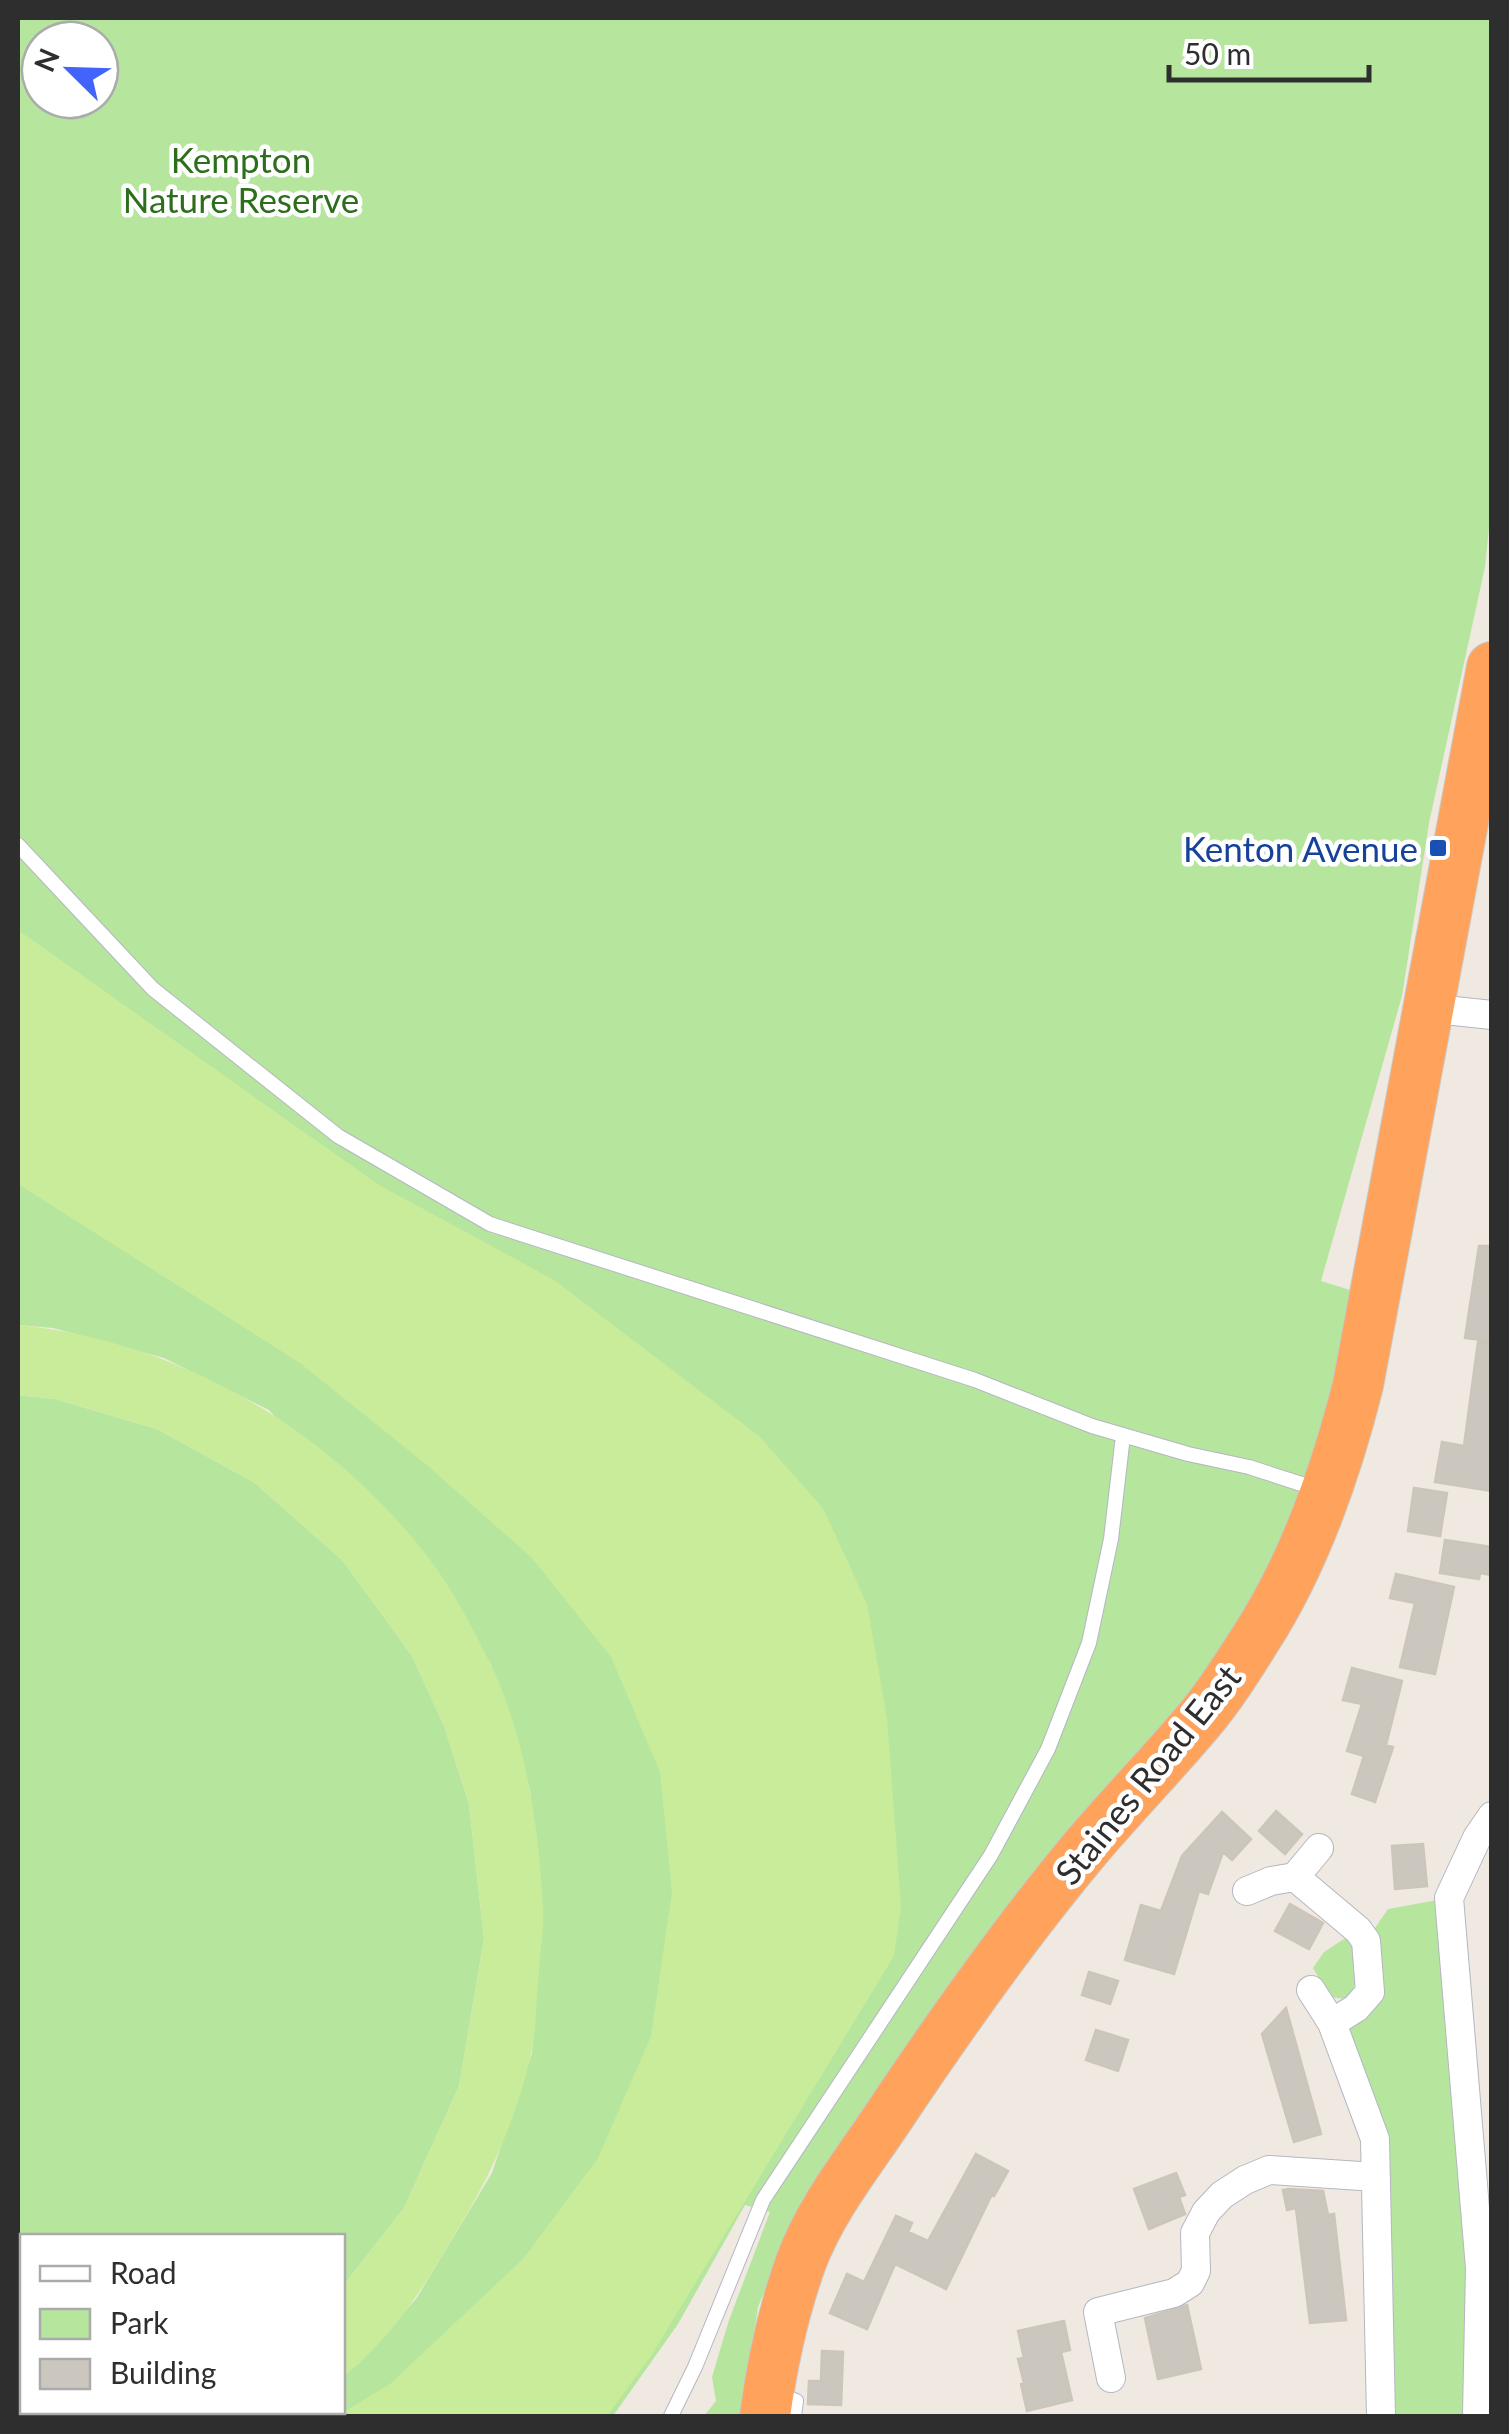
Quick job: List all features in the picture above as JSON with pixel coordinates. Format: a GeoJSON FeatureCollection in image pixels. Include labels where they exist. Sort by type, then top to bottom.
{"type":"FeatureCollection","features":[{"type":"Feature","properties":{"kind":"highway","name":"Staines Road East"},"geometry":{"type":"LineString","coordinates":[[776,2407],[782,2320],[802,2259],[820,2223],[943,2035],[1030,1917],[1085,1848],[1202,1716],[1258,1634],[1295,1564],[1326,1492],[1358,1385],[1492,667]]}},
{"type":"Feature","properties":{"kind":"street"},"geometry":{"type":"LineString","coordinates":[[1426,1008],[1492,1014]]}},
{"type":"Feature","properties":{"kind":"street"},"geometry":{"type":"LineString","coordinates":[[1477,2416],[1480,2268],[1448,1898],[1487,1832]]}},
{"type":"Feature","properties":{"kind":"street"},"geometry":{"type":"LineString","coordinates":[[1247,1891],[1271,1880],[1295,1877],[1318,1848]]}},
{"type":"Feature","properties":{"kind":"street"},"geometry":{"type":"LineString","coordinates":[[1295,1877],[1366,1941],[1370,1992],[1356,2008],[1332,2022]]}},
{"type":"Feature","properties":{"kind":"street"},"geometry":{"type":"LineString","coordinates":[[1312,1990],[1332,2022],[1375,2139],[1381,2416]]}},
{"type":"Feature","properties":{"kind":"street"},"geometry":{"type":"LineString","coordinates":[[1110,2378],[1098,2312],[1174,2294],[1190,2284],[1196,2270],[1195,2233],[1206,2212],[1224,2194],[1270,2170],[1376,2177]]}},
{"type":"Feature","properties":{"kind":"lane"},"geometry":{"type":"LineString","coordinates":[[18,845],[152,989],[338,1136],[490,1224],[974,1380],[1124,1436],[1326,1492]]}},
{"type":"Feature","properties":{"kind":"lane"},"geometry":{"type":"LineString","coordinates":[[671,2416],[763,2200],[990,1855],[1048,1749],[1089,1643],[1111,1539],[1124,1436]]}},
{"type":"Feature","properties":{"kind":"green space","name":"Kempton Nature Reserve"},"geometry":{"type":"Polygon","coordinates":[[[18,18],[1491,18],[1492,499],[1485,567],[1429,823],[1402,996],[1321,1281],[1376,1298],[1295,1564],[788,2234],[758,2307],[742,2416],[704,2416],[716,2401],[712,2377],[770,2212],[745,2205],[678,2324],[613,2416],[289,2416],[345,2414],[345,2374],[416,2299],[492,2173],[532,2053],[543,1913],[530,1790],[490,1662],[269,1410],[164,1358],[53,1328],[18,1325],[18,18]]]}},
{"type":"Feature","properties":{"kind":"green space"},"geometry":{"type":"Polygon","coordinates":[[[18,930],[379,1185],[554,1280],[759,1436],[823,1508],[867,1604],[887,1718],[901,1906],[894,1956],[651,2356],[607,2416],[337,2416],[390,2384],[524,2258],[598,2158],[651,2036],[672,1892],[660,1772],[611,1657],[532,1558],[428,1466],[300,1363],[18,1184],[18,930]]]}},
{"type":"Feature","properties":{"kind":"green space"},"geometry":{"type":"Polygon","coordinates":[[[18,1325],[78,1334],[136,1350],[246,1399],[345,1469],[389,1511],[445,1580],[502,1689],[528,1783],[543,1911],[534,2034],[526,2076],[494,2162],[437,2264],[395,2324],[345,2374],[345,2283],[404,2208],[459,2086],[484,1939],[469,1804],[444,1726],[412,1656],[343,1561],[255,1483],[157,1429],[55,1399],[18,1395],[18,1325]]]}},
{"type":"Feature","properties":{"kind":"green space"},"geometry":{"type":"Polygon","coordinates":[[[18,1395],[55,1399],[157,1429],[255,1483],[343,1561],[412,1656],[444,1726],[469,1804],[484,1939],[459,2086],[404,2208],[345,2283],[345,2234],[20,2234],[20,2414],[178,2414],[18,2416],[18,1395]]]}},
{"type":"Feature","properties":{"kind":"green space"},"geometry":{"type":"Polygon","coordinates":[[[1449,1898],[1477,2416],[1381,2416],[1376,2177],[1332,2023],[1356,2008],[1366,1941],[1388,1909],[1449,1898]]]}},
{"type":"Feature","properties":{"kind":"green space"},"geometry":{"type":"Polygon","coordinates":[[[1350,1935],[1358,1960],[1358,1976],[1345,1999],[1330,1997],[1313,1968],[1324,1952],[1350,1935]]]}},
{"type":"Feature","properties":{"kind":"building"},"geometry":{"type":"Polygon","coordinates":[[[1479,1246],[1492,1246],[1492,1341],[1465,1338],[1479,1246]]]}},
{"type":"Feature","properties":{"kind":"building"},"geometry":{"type":"Polygon","coordinates":[[[1478,1342],[1492,1343],[1492,1491],[1435,1482],[1442,1442],[1464,1446],[1478,1342]]]}},
{"type":"Feature","properties":{"kind":"building"},"geometry":{"type":"Polygon","coordinates":[[[1414,1488],[1447,1493],[1440,1536],[1408,1531],[1414,1488]]]}},
{"type":"Feature","properties":{"kind":"building"},"geometry":{"type":"Polygon","coordinates":[[[1445,1540],[1492,1547],[1492,1575],[1480,1573],[1479,1579],[1440,1573],[1445,1540]]]}},
{"type":"Feature","properties":{"kind":"building"},"geometry":{"type":"Polygon","coordinates":[[[1396,1574],[1454,1587],[1435,1674],[1400,1667],[1415,1603],[1390,1598],[1396,1574]]]}},
{"type":"Feature","properties":{"kind":"building"},"geometry":{"type":"Polygon","coordinates":[[[1352,1668],[1402,1681],[1386,1745],[1393,1747],[1375,1802],[1352,1794],[1364,1756],[1347,1751],[1362,1704],[1343,1700],[1352,1668]]]}},
{"type":"Feature","properties":{"kind":"building"},"geometry":{"type":"Polygon","coordinates":[[[1276,1811],[1302,1834],[1285,1854],[1259,1831],[1276,1811]]]}},
{"type":"Feature","properties":{"kind":"building"},"geometry":{"type":"Polygon","coordinates":[[[1222,1812],[1251,1839],[1232,1860],[1223,1852],[1208,1894],[1199,1891],[1174,1974],[1125,1960],[1141,1905],[1161,1911],[1182,1856],[1222,1812]]]}},
{"type":"Feature","properties":{"kind":"building"},"geometry":{"type":"Polygon","coordinates":[[[1423,1844],[1427,1886],[1395,1889],[1392,1846],[1423,1844]]]}},
{"type":"Feature","properties":{"kind":"building"},"geometry":{"type":"Polygon","coordinates":[[[1290,1904],[1323,1923],[1309,1949],[1275,1931],[1290,1904]]]}},
{"type":"Feature","properties":{"kind":"building"},"geometry":{"type":"Polygon","coordinates":[[[1089,1972],[1118,1981],[1110,2004],[1082,1995],[1089,1972]]]}},
{"type":"Feature","properties":{"kind":"building"},"geometry":{"type":"Polygon","coordinates":[[[1286,2008],[1321,2134],[1294,2142],[1262,2034],[1286,2008]]]}},
{"type":"Feature","properties":{"kind":"building"},"geometry":{"type":"Polygon","coordinates":[[[1096,2030],[1128,2040],[1118,2071],[1086,2060],[1096,2030]]]}},
{"type":"Feature","properties":{"kind":"building"},"geometry":{"type":"Polygon","coordinates":[[[976,2154],[1008,2171],[992,2194],[946,2289],[895,2264],[867,2329],[830,2313],[847,2274],[864,2282],[896,2216],[912,2223],[908,2232],[928,2241],[976,2154]]]}},
{"type":"Feature","properties":{"kind":"building"},"geometry":{"type":"Polygon","coordinates":[[[1176,2173],[1185,2195],[1179,2197],[1185,2214],[1149,2229],[1134,2189],[1176,2173]]]}},
{"type":"Feature","properties":{"kind":"building"},"geometry":{"type":"Polygon","coordinates":[[[1283,2190],[1323,2191],[1328,2215],[1334,2214],[1346,2320],[1310,2323],[1296,2208],[1287,2210],[1283,2190]]]}},
{"type":"Feature","properties":{"kind":"building"},"geometry":{"type":"Polygon","coordinates":[[[1187,2305],[1201,2369],[1158,2379],[1145,2318],[1187,2305]]]}},
{"type":"Feature","properties":{"kind":"building"},"geometry":{"type":"Polygon","coordinates":[[[1064,2321],[1070,2350],[1061,2352],[1072,2400],[1027,2411],[1018,2359],[1024,2358],[1018,2331],[1064,2321]]]}},
{"type":"Feature","properties":{"kind":"building"},"geometry":{"type":"Polygon","coordinates":[[[822,2351],[843,2352],[841,2405],[808,2404],[809,2381],[821,2381],[822,2351]]]}},
{"type":"Feature","properties":{"kind":"place","name":"Kenton Avenue"},"geometry":{"type":"Point","coordinates":[1438,848]}}]}
